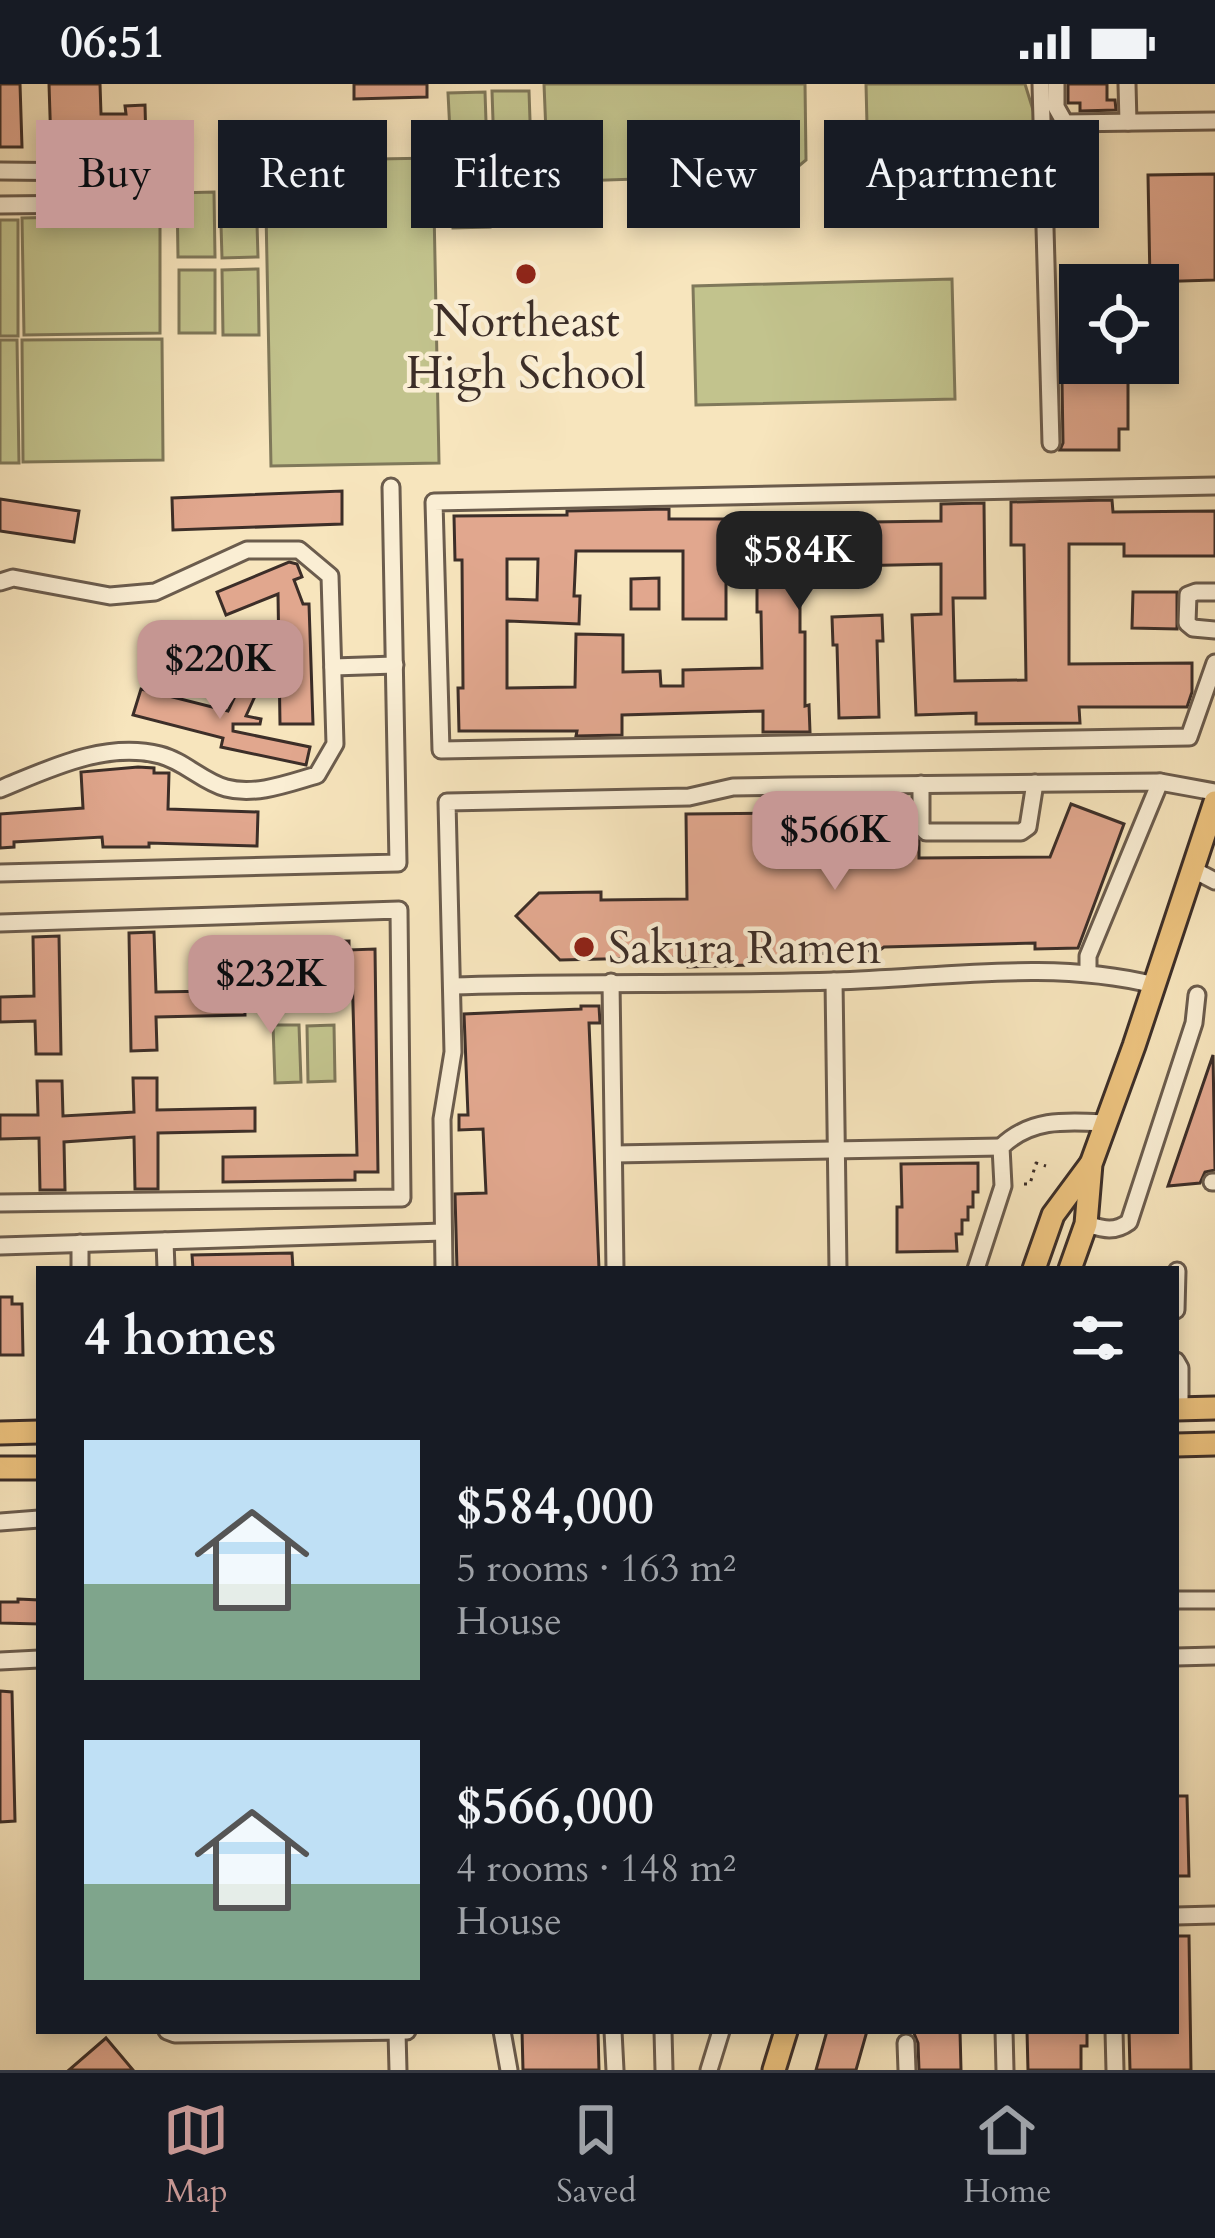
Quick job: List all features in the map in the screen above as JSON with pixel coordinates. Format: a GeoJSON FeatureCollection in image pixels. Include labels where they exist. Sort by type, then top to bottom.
{"type":"FeatureCollection","features":[{"type":"Feature","properties":{"kind":"main road"},"geometry":{"type":"LineString","coordinates":[[1071,1266],[1086,1224],[1091,1165],[1215,802]]}},
{"type":"Feature","properties":{"kind":"main road"},"geometry":{"type":"LineString","coordinates":[[1035,1266],[1053,1215],[1091,1165]]}},
{"type":"Feature","properties":{"kind":"main road"},"geometry":{"type":"LineString","coordinates":[[1179,1408],[1215,1408]]}},
{"type":"Feature","properties":{"kind":"main road"},"geometry":{"type":"LineString","coordinates":[[0,1433],[36,1432]]}},
{"type":"Feature","properties":{"kind":"main road"},"geometry":{"type":"LineString","coordinates":[[1179,1445],[1215,1444]]}},
{"type":"Feature","properties":{"kind":"main road"},"geometry":{"type":"LineString","coordinates":[[0,1468],[36,1468]]}},
{"type":"Feature","properties":{"kind":"main road"},"geometry":{"type":"LineString","coordinates":[[774,2070],[785,2034]]}},
{"type":"Feature","properties":{"kind":"street"},"geometry":{"type":"LineString","coordinates":[[1041,84],[1051,443]]}},
{"type":"Feature","properties":{"kind":"street"},"geometry":{"type":"LineString","coordinates":[[1056,84],[1056,106],[1065,124],[1215,121]]}},
{"type":"Feature","properties":{"kind":"street"},"geometry":{"type":"LineString","coordinates":[[1127,84],[1128,122]]}},
{"type":"Feature","properties":{"kind":"street"},"geometry":{"type":"LineString","coordinates":[[0,171],[94,172],[99,196],[92,203],[0,206]]}},
{"type":"Feature","properties":{"kind":"street"},"geometry":{"type":"LineString","coordinates":[[1215,486],[434,502],[441,750],[1189,737],[1215,663]]}},
{"type":"Feature","properties":{"kind":"street"},"geometry":{"type":"LineString","coordinates":[[0,873],[398,863],[392,487]]}},
{"type":"Feature","properties":{"kind":"street"},"geometry":{"type":"LineString","coordinates":[[0,582],[13,578],[110,596],[155,592],[247,550],[298,550],[330,576],[335,744],[317,775],[271,788],[227,788],[161,755],[115,752],[71,760],[0,789]]}},
{"type":"Feature","properties":{"kind":"street"},"geometry":{"type":"LineString","coordinates":[[1215,592],[1188,596],[1187,623],[1215,630]]}},
{"type":"Feature","properties":{"kind":"street"},"geometry":{"type":"LineString","coordinates":[[333,667],[394,665]]}},
{"type":"Feature","properties":{"kind":"street"},"geometry":{"type":"LineString","coordinates":[[1088,972],[1088,956],[1160,782]]}},
{"type":"Feature","properties":{"kind":"street"},"geometry":{"type":"LineString","coordinates":[[444,1266],[442,1119],[453,1052],[447,802],[689,797],[733,787],[921,784],[1160,782],[1215,792]]}},
{"type":"Feature","properties":{"kind":"street"},"geometry":{"type":"LineString","coordinates":[[921,784],[921,827],[926,832],[1022,832],[1028,827],[1035,783]]}},
{"type":"Feature","properties":{"kind":"street"},"geometry":{"type":"LineString","coordinates":[[1192,869],[1215,880]]}},
{"type":"Feature","properties":{"kind":"street"},"geometry":{"type":"LineString","coordinates":[[0,922],[399,910],[402,1198],[0,1203]]}},
{"type":"Feature","properties":{"kind":"street"},"geometry":{"type":"LineString","coordinates":[[452,986],[1088,972],[1154,985]]}},
{"type":"Feature","properties":{"kind":"street"},"geometry":{"type":"LineString","coordinates":[[834,981],[838,1266]]}},
{"type":"Feature","properties":{"kind":"street"},"geometry":{"type":"LineString","coordinates":[[611,982],[615,1266]]}},
{"type":"Feature","properties":{"kind":"street"},"geometry":{"type":"LineString","coordinates":[[1086,1224],[1106,1230],[1129,1222],[1194,1023],[1197,995]]}},
{"type":"Feature","properties":{"kind":"street"},"geometry":{"type":"LineString","coordinates":[[977,1266],[1003,1186],[1000,1147],[1004,1142],[1057,1120],[1105,1124]]}},
{"type":"Feature","properties":{"kind":"street"},"geometry":{"type":"LineString","coordinates":[[614,1154],[1000,1147]]}},
{"type":"Feature","properties":{"kind":"street"},"geometry":{"type":"LineString","coordinates":[[0,1246],[443,1232]]}},
{"type":"Feature","properties":{"kind":"street"},"geometry":{"type":"LineString","coordinates":[[165,1240],[166,1266]]}},
{"type":"Feature","properties":{"kind":"street"},"geometry":{"type":"LineString","coordinates":[[80,1243],[80,1266]]}},
{"type":"Feature","properties":{"kind":"street"},"geometry":{"type":"LineString","coordinates":[[0,1522],[36,1519]]}},
{"type":"Feature","properties":{"kind":"street"},"geometry":{"type":"LineString","coordinates":[[1179,1600],[1215,1600]]}},
{"type":"Feature","properties":{"kind":"street"},"geometry":{"type":"LineString","coordinates":[[1179,1657],[1215,1656]]}},
{"type":"Feature","properties":{"kind":"street"},"geometry":{"type":"LineString","coordinates":[[0,1661],[36,1660]]}},
{"type":"Feature","properties":{"kind":"street"},"geometry":{"type":"LineString","coordinates":[[1179,1916],[1215,1915]]}},
{"type":"Feature","properties":{"kind":"street"},"geometry":{"type":"LineString","coordinates":[[398,2034],[398,2070]]}},
{"type":"Feature","properties":{"kind":"street"},"geometry":{"type":"LineString","coordinates":[[502,2034],[508,2070]]}},
{"type":"Feature","properties":{"kind":"street"},"geometry":{"type":"LineString","coordinates":[[613,2034],[615,2070]]}},
{"type":"Feature","properties":{"kind":"street"},"geometry":{"type":"LineString","coordinates":[[663,2034],[664,2070]]}},
{"type":"Feature","properties":{"kind":"street"},"geometry":{"type":"LineString","coordinates":[[709,2070],[720,2034]]}},
{"type":"Feature","properties":{"kind":"street"},"geometry":{"type":"LineString","coordinates":[[1004,2034],[1005,2070]]}},
{"type":"Feature","properties":{"kind":"street"},"geometry":{"type":"LineString","coordinates":[[1114,2034],[1115,2070]]}},
{"type":"Feature","properties":{"kind":"street"},"geometry":{"type":"LineString","coordinates":[[906,2043],[907,2070]]}},
{"type":"Feature","properties":{"kind":"path"},"geometry":{"type":"LineString","coordinates":[[1024,1184],[1030,1184],[1036,1163],[1046,1166]]}},
{"type":"Feature","properties":{"kind":"green space"},"geometry":{"type":"Polygon","coordinates":[[[544,84],[805,84],[806,160],[800,165],[800,120],[627,120],[627,179],[603,180],[603,120],[545,120],[544,84]]]}},
{"type":"Feature","properties":{"kind":"green space"},"geometry":{"type":"Polygon","coordinates":[[[866,84],[1025,84],[1036,120],[867,120],[866,84]]]}},
{"type":"Feature","properties":{"kind":"green space"},"geometry":{"type":"Polygon","coordinates":[[[492,91],[529,91],[530,120],[493,120],[492,91]]]}},
{"type":"Feature","properties":{"kind":"green space"},"geometry":{"type":"Polygon","coordinates":[[[485,92],[486,120],[449,120],[448,93],[485,92]]]}},
{"type":"Feature","properties":{"kind":"green space"},"geometry":{"type":"Polygon","coordinates":[[[411,158],[411,228],[434,228],[439,463],[271,466],[266,228],[387,228],[387,159],[411,158]]]}},
{"type":"Feature","properties":{"kind":"green space"},"geometry":{"type":"Polygon","coordinates":[[[214,192],[215,257],[178,257],[178,228],[194,228],[194,193],[214,192]]]}},
{"type":"Feature","properties":{"kind":"green space"},"geometry":{"type":"Polygon","coordinates":[[[22,218],[36,218],[36,228],[160,228],[160,333],[24,335],[22,218]]]}},
{"type":"Feature","properties":{"kind":"green space"},"geometry":{"type":"Polygon","coordinates":[[[0,220],[18,220],[18,336],[0,336],[0,220]]]}},
{"type":"Feature","properties":{"kind":"green space"},"geometry":{"type":"Polygon","coordinates":[[[221,228],[257,228],[258,257],[222,258],[221,228]]]}},
{"type":"Feature","properties":{"kind":"green space"},"geometry":{"type":"Polygon","coordinates":[[[258,269],[259,335],[223,335],[222,270],[258,269]]]}},
{"type":"Feature","properties":{"kind":"green space"},"geometry":{"type":"Polygon","coordinates":[[[179,270],[215,270],[215,333],[179,333],[179,270]]]}},
{"type":"Feature","properties":{"kind":"green space"},"geometry":{"type":"Polygon","coordinates":[[[952,279],[955,399],[696,405],[693,286],[952,279]]]}},
{"type":"Feature","properties":{"kind":"green space"},"geometry":{"type":"Polygon","coordinates":[[[162,339],[163,460],[23,462],[22,340],[162,339]]]}},
{"type":"Feature","properties":{"kind":"green space"},"geometry":{"type":"Polygon","coordinates":[[[0,340],[17,340],[19,463],[0,463],[0,340]]]}},
{"type":"Feature","properties":{"kind":"green space"},"geometry":{"type":"Polygon","coordinates":[[[273,1025],[299,1025],[301,1082],[275,1083],[273,1025]]]}},
{"type":"Feature","properties":{"kind":"green space"},"geometry":{"type":"Polygon","coordinates":[[[334,1025],[335,1081],[308,1082],[307,1026],[334,1025]]]}},
{"type":"Feature","properties":{"kind":"building"},"geometry":{"type":"Polygon","coordinates":[[[0,84],[20,84],[22,147],[0,147],[0,84]]]}},
{"type":"Feature","properties":{"kind":"building"},"geometry":{"type":"Polygon","coordinates":[[[49,84],[100,84],[101,114],[126,114],[125,106],[145,105],[145,120],[50,120],[49,84]]]}},
{"type":"Feature","properties":{"kind":"building"},"geometry":{"type":"Polygon","coordinates":[[[354,84],[427,84],[427,97],[354,99],[354,84]]]}},
{"type":"Feature","properties":{"kind":"building"},"geometry":{"type":"Polygon","coordinates":[[[1068,84],[1107,84],[1107,100],[1115,100],[1116,110],[1080,111],[1080,103],[1068,103],[1068,84]]]}},
{"type":"Feature","properties":{"kind":"building"},"geometry":{"type":"Polygon","coordinates":[[[1215,174],[1215,280],[1179,281],[1179,264],[1150,264],[1148,175],[1215,174]]]}},
{"type":"Feature","properties":{"kind":"building"},"geometry":{"type":"Polygon","coordinates":[[[1062,384],[1128,384],[1128,429],[1119,429],[1119,450],[1060,450],[1062,384]]]}},
{"type":"Feature","properties":{"kind":"building"},"geometry":{"type":"Polygon","coordinates":[[[342,491],[342,524],[173,530],[172,498],[342,491]]]}},
{"type":"Feature","properties":{"kind":"building"},"geometry":{"type":"Polygon","coordinates":[[[0,499],[79,511],[74,542],[0,531],[0,499]]]}},
{"type":"Feature","properties":{"kind":"building"},"geometry":{"type":"Polygon","coordinates":[[[1112,500],[1113,512],[1215,511],[1215,556],[1124,556],[1124,544],[1069,544],[1069,664],[1192,663],[1187,707],[1079,707],[1080,723],[976,724],[976,713],[916,715],[912,615],[941,614],[941,564],[800,567],[800,632],[805,632],[805,706],[809,705],[810,732],[763,732],[763,711],[622,715],[622,735],[459,731],[462,560],[455,560],[454,516],[669,509],[669,519],[726,519],[726,619],[683,619],[683,551],[576,551],[574,596],[580,596],[579,624],[507,621],[507,688],[575,687],[576,634],[623,635],[623,672],[660,671],[661,686],[683,686],[683,670],[762,668],[757,517],[799,517],[800,523],[941,521],[941,504],[984,503],[985,598],[953,598],[955,681],[1026,680],[1024,545],[1011,545],[1011,502],[1112,500]],[[507,559],[507,599],[537,600],[538,559],[507,559]]]}},
{"type":"Feature","properties":{"kind":"building"},"geometry":{"type":"Polygon","coordinates":[[[289,562],[297,564],[302,577],[294,580],[303,604],[309,604],[313,724],[280,724],[278,594],[226,615],[217,592],[289,562]]]}},
{"type":"Feature","properties":{"kind":"building"},"geometry":{"type":"Polygon","coordinates":[[[659,578],[659,609],[631,609],[631,579],[659,578]]]}},
{"type":"Feature","properties":{"kind":"building"},"geometry":{"type":"Polygon","coordinates":[[[1133,592],[1177,592],[1177,629],[1132,628],[1133,592]]]}},
{"type":"Feature","properties":{"kind":"building"},"geometry":{"type":"Polygon","coordinates":[[[882,615],[883,641],[877,641],[879,717],[839,718],[832,617],[882,615]]]}},
{"type":"Feature","properties":{"kind":"building"},"geometry":{"type":"Polygon","coordinates":[[[245,675],[261,683],[246,716],[261,719],[260,724],[233,724],[233,731],[310,747],[306,765],[221,747],[223,738],[133,715],[141,689],[228,711],[245,675]]]}},
{"type":"Feature","properties":{"kind":"building"},"geometry":{"type":"Polygon","coordinates":[[[138,767],[169,773],[168,809],[258,812],[257,846],[149,843],[149,847],[103,847],[102,837],[14,842],[14,847],[0,848],[0,814],[83,808],[81,772],[138,767]]]}},
{"type":"Feature","properties":{"kind":"building"},"geometry":{"type":"Polygon","coordinates":[[[1071,804],[1124,824],[1078,948],[1035,949],[1035,943],[884,947],[749,958],[749,965],[688,967],[688,957],[560,960],[516,916],[539,893],[601,892],[601,900],[687,899],[686,814],[909,812],[909,829],[919,841],[919,858],[1050,857],[1071,804]]]}},
{"type":"Feature","properties":{"kind":"building"},"geometry":{"type":"Polygon","coordinates":[[[154,932],[156,992],[217,991],[216,943],[349,941],[349,950],[375,949],[378,1172],[355,1172],[355,1180],[223,1182],[223,1157],[357,1155],[352,968],[244,969],[245,1015],[156,1017],[157,1050],[131,1051],[129,933],[154,932]]]}},
{"type":"Feature","properties":{"kind":"building"},"geometry":{"type":"Polygon","coordinates":[[[59,936],[61,1054],[36,1054],[35,1021],[0,1022],[0,997],[34,996],[33,937],[59,936]]]}},
{"type":"Feature","properties":{"kind":"building"},"geometry":{"type":"Polygon","coordinates":[[[599,1006],[600,1023],[589,1023],[599,1266],[457,1266],[455,1194],[486,1193],[483,1129],[459,1130],[459,1115],[468,1115],[464,1014],[599,1006]]]}},
{"type":"Feature","properties":{"kind":"building"},"geometry":{"type":"Polygon","coordinates":[[[1213,1055],[1215,1170],[1205,1172],[1200,1183],[1168,1186],[1213,1055]]]}},
{"type":"Feature","properties":{"kind":"building"},"geometry":{"type":"Polygon","coordinates":[[[133,1078],[157,1078],[157,1110],[255,1108],[255,1131],[158,1133],[158,1189],[135,1189],[134,1137],[64,1142],[65,1190],[40,1190],[39,1138],[0,1139],[0,1115],[38,1115],[37,1081],[62,1081],[63,1116],[134,1112],[133,1078]]]}},
{"type":"Feature","properties":{"kind":"building"},"geometry":{"type":"Polygon","coordinates":[[[978,1163],[978,1192],[973,1192],[968,1220],[962,1220],[962,1234],[956,1234],[957,1251],[897,1252],[901,1164],[978,1163]]]}},
{"type":"Feature","properties":{"kind":"building"},"geometry":{"type":"Polygon","coordinates":[[[292,1253],[293,1266],[193,1266],[192,1255],[292,1253]]]}},
{"type":"Feature","properties":{"kind":"building"},"geometry":{"type":"Polygon","coordinates":[[[0,1297],[12,1297],[12,1304],[22,1304],[23,1355],[0,1355],[0,1297]]]}},
{"type":"Feature","properties":{"kind":"building"},"geometry":{"type":"Polygon","coordinates":[[[36,1600],[36,1624],[0,1623],[0,1602],[36,1600]]]}},
{"type":"Feature","properties":{"kind":"building"},"geometry":{"type":"Polygon","coordinates":[[[0,1691],[12,1692],[15,1821],[0,1822],[0,1691]]]}},
{"type":"Feature","properties":{"kind":"building"},"geometry":{"type":"Polygon","coordinates":[[[1179,1796],[1187,1796],[1189,1876],[1179,1876],[1179,1796]]]}},
{"type":"Feature","properties":{"kind":"building"},"geometry":{"type":"Polygon","coordinates":[[[1179,1936],[1189,1936],[1191,2070],[1130,2070],[1129,2034],[1179,2034],[1179,1936]]]}},
{"type":"Feature","properties":{"kind":"building"},"geometry":{"type":"Polygon","coordinates":[[[522,2034],[598,2034],[599,2070],[523,2070],[522,2034]]]}},
{"type":"Feature","properties":{"kind":"building"},"geometry":{"type":"Polygon","coordinates":[[[826,2034],[866,2034],[856,2070],[816,2070],[826,2034]]]}},
{"type":"Feature","properties":{"kind":"building"},"geometry":{"type":"Polygon","coordinates":[[[914,2034],[960,2034],[961,2070],[919,2070],[914,2034]]]}},
{"type":"Feature","properties":{"kind":"building"},"geometry":{"type":"Polygon","coordinates":[[[1027,2034],[1087,2034],[1087,2046],[1081,2046],[1081,2070],[1028,2070],[1027,2034]]]}},
{"type":"Feature","properties":{"kind":"building"},"geometry":{"type":"Polygon","coordinates":[[[106,2038],[133,2070],[69,2070],[106,2038]]]}},
{"type":"Feature","properties":{"kind":"place","name":"Northeast High School"},"geometry":{"type":"Point","coordinates":[526,274]}},
{"type":"Feature","properties":{"kind":"place","name":"Sakura Ramen"},"geometry":{"type":"Point","coordinates":[584,947]}}]}
